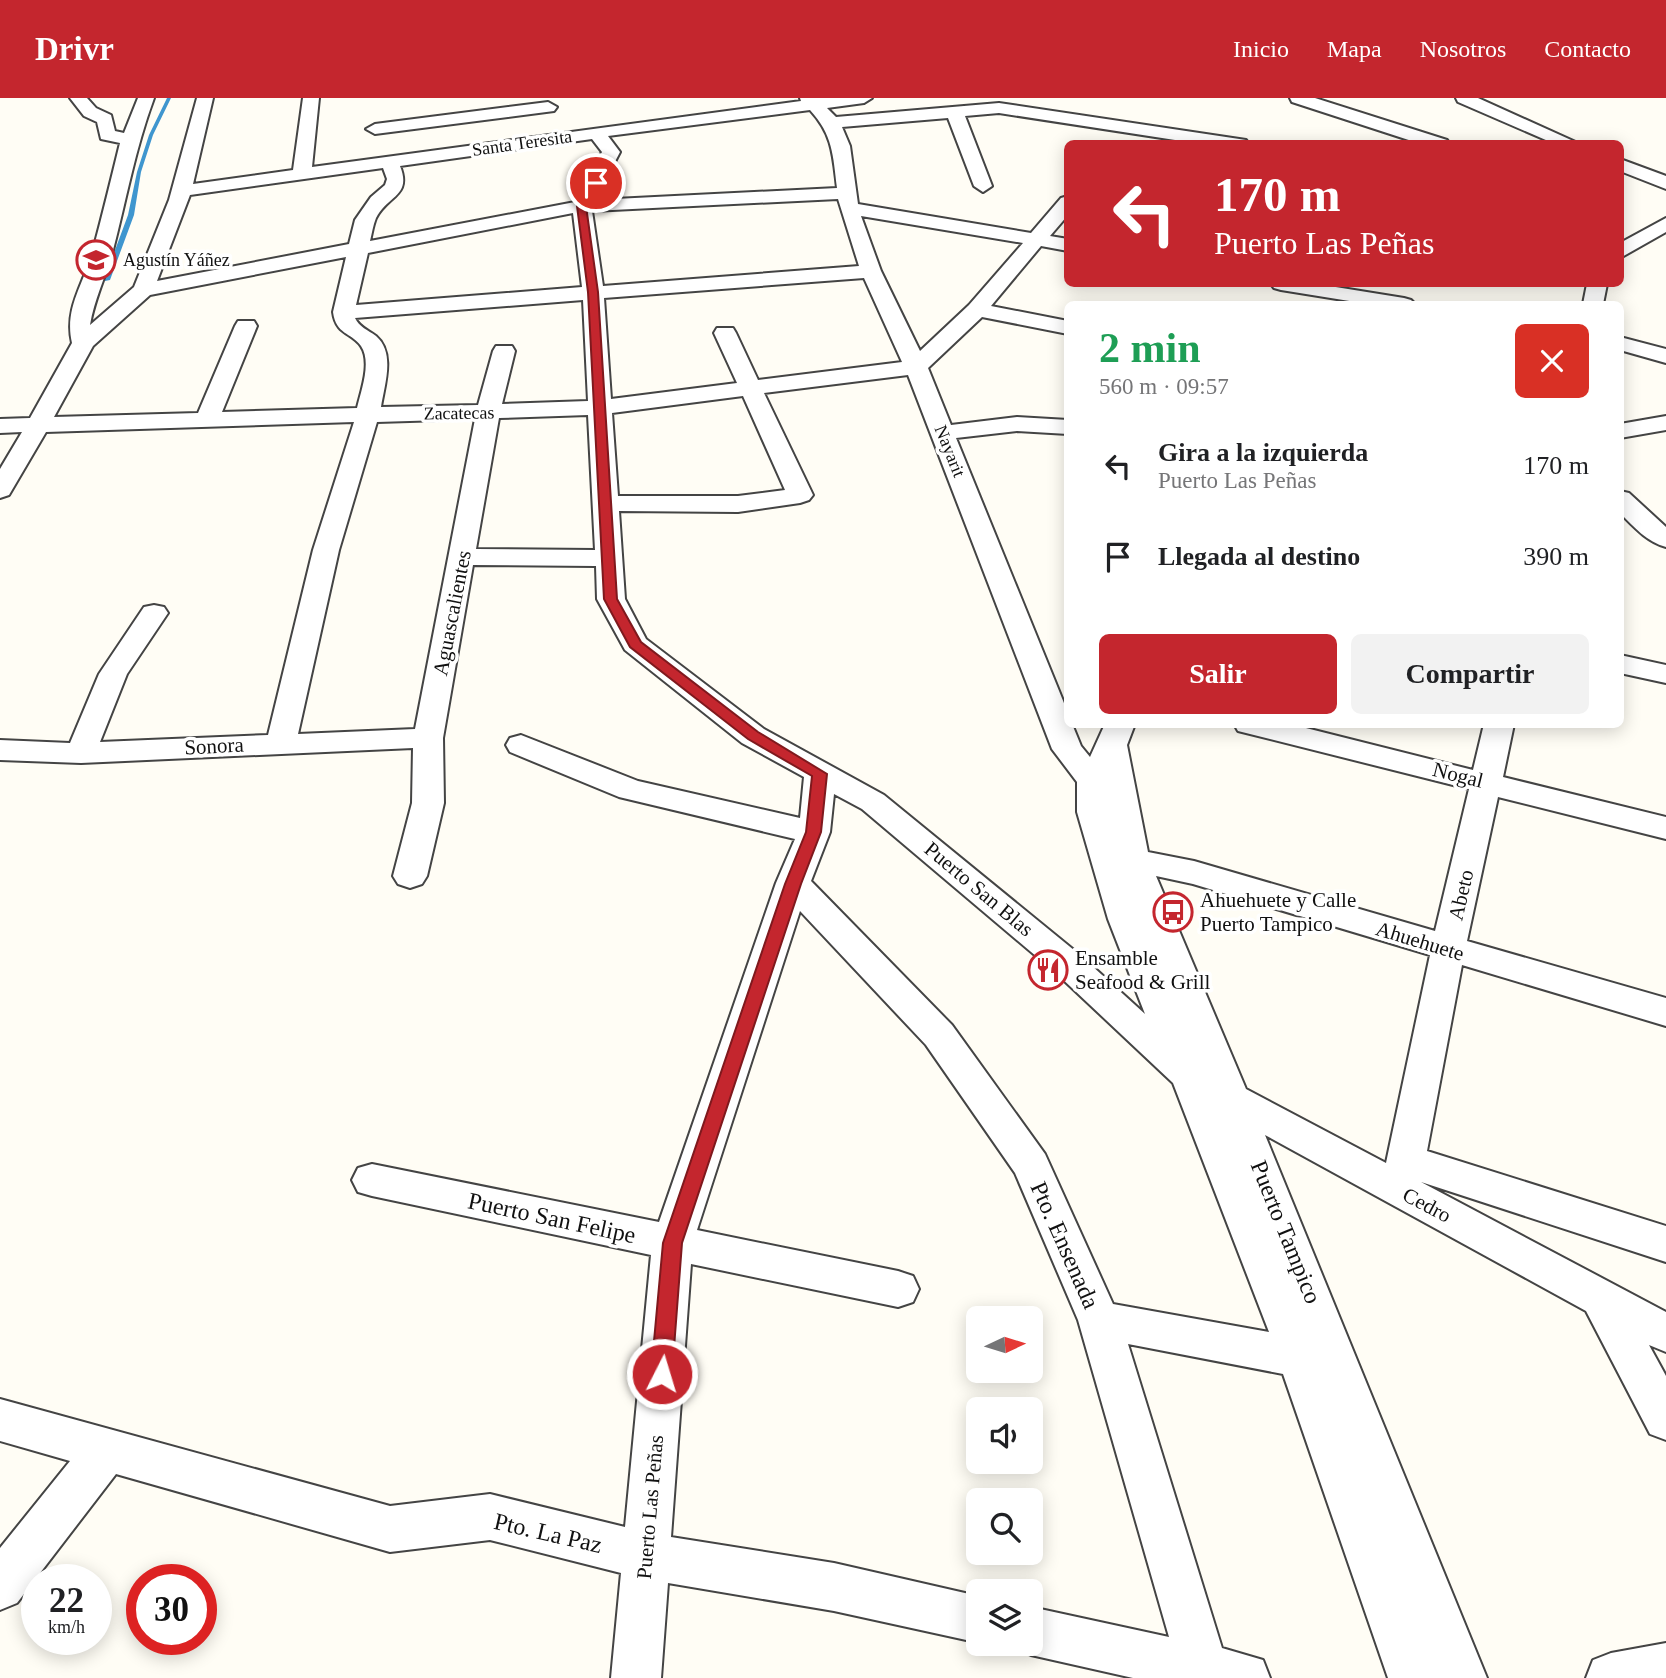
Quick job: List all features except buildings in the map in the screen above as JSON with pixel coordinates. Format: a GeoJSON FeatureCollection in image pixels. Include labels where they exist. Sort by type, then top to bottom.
{"type":"FeatureCollection","features":[{"type":"Feature","properties":{"kind":"street"},"geometry":{"type":"LineString","coordinates":[[78,98],[90,112],[105,119],[107,135],[130,139]]}},
{"type":"Feature","properties":{"kind":"street"},"geometry":{"type":"LineString","coordinates":[[83,343],[79,326],[83,303],[101,257],[130,139],[146,98]]}},
{"type":"Feature","properties":{"kind":"street"},"geometry":{"type":"LineString","coordinates":[[0,490],[71,369],[83,343],[143,290],[181,191],[205,98]]}},
{"type":"Feature","properties":{"kind":"street"},"geometry":{"type":"LineString","coordinates":[[302,175],[311,98]]}},
{"type":"Feature","properties":{"kind":"street","name":"Santa Teresita"},"geometry":{"type":"LineString","coordinates":[[181,191],[812,101],[864,98]]}},
{"type":"Feature","properties":{"kind":"street"},"geometry":{"type":"LineString","coordinates":[[1298,98],[1436,139]]}},
{"type":"Feature","properties":{"kind":"street"},"geometry":{"type":"LineString","coordinates":[[1464,98],[1562,140]]}},
{"type":"Feature","properties":{"kind":"street","name":"Nayarit"},"geometry":{"type":"LineString","coordinates":[[812,101],[832,123],[841,146],[847,200],[872,271],[916,367],[1068,749],[1105,782]]}},
{"type":"Feature","properties":{"kind":"street"},"geometry":{"type":"LineString","coordinates":[[375,129],[545,103],[611,152],[582,206],[593,292],[611,599],[635,644],[753,736],[820,774]]}},
{"type":"Feature","properties":{"kind":"street"},"geometry":{"type":"LineString","coordinates":[[674,105],[687,120]]}},
{"type":"Feature","properties":{"kind":"street"},"geometry":{"type":"LineString","coordinates":[[832,123],[999,108],[1130,119],[1222,140]]}},
{"type":"Feature","properties":{"kind":"street"},"geometry":{"type":"LineString","coordinates":[[954,111],[983,186]]}},
{"type":"Feature","properties":{"kind":"street"},"geometry":{"type":"LineString","coordinates":[[1476,122],[1499,113]]}},
{"type":"Feature","properties":{"kind":"street"},"geometry":{"type":"LineString","coordinates":[[1116,140],[1130,119]]}},
{"type":"Feature","properties":{"kind":"street"},"geometry":{"type":"LineString","coordinates":[[281,743],[326,550],[368,414],[377,363],[371,343],[350,328],[344,312],[365,220],[378,201],[394,187],[396,179],[390,163]]}},
{"type":"Feature","properties":{"kind":"street"},"geometry":{"type":"LineString","coordinates":[[1624,166],[1666,183]]}},
{"type":"Feature","properties":{"kind":"street"},"geometry":{"type":"LineString","coordinates":[[143,290],[582,206],[847,200],[1064,245]]}},
{"type":"Feature","properties":{"kind":"street"},"geometry":{"type":"LineString","coordinates":[[916,367],[976,310],[1064,207]]}},
{"type":"Feature","properties":{"kind":"street"},"geometry":{"type":"LineString","coordinates":[[1624,250],[1666,224]]}},
{"type":"Feature","properties":{"kind":"street"},"geometry":{"type":"LineString","coordinates":[[1624,228],[1666,246]]}},
{"type":"Feature","properties":{"kind":"street"},"geometry":{"type":"LineString","coordinates":[[344,312],[872,271]]}},
{"type":"Feature","properties":{"kind":"street"},"geometry":{"type":"LineString","coordinates":[[1292,287],[1314,293],[1379,301]]}},
{"type":"Feature","properties":{"kind":"street"},"geometry":{"type":"LineString","coordinates":[[976,310],[1064,327]]}},
{"type":"Feature","properties":{"kind":"street"},"geometry":{"type":"LineString","coordinates":[[207,420],[246,326]]}},
{"type":"Feature","properties":{"kind":"street"},"geometry":{"type":"LineString","coordinates":[[604,503],[738,504],[800,495],[725,332]]}},
{"type":"Feature","properties":{"kind":"street"},"geometry":{"type":"LineString","coordinates":[[1624,344],[1666,356]]}},
{"type":"Feature","properties":{"kind":"street","name":"Aguascalientes"},"geometry":{"type":"LineString","coordinates":[[410,876],[428,803],[428,738],[488,412],[504,351]]}},
{"type":"Feature","properties":{"kind":"street","name":"Zacatecas"},"geometry":{"type":"LineString","coordinates":[[0,426],[598,408],[916,367]]}},
{"type":"Feature","properties":{"kind":"street"},"geometry":{"type":"LineString","coordinates":[[942,433],[1017,424],[1064,427]]}},
{"type":"Feature","properties":{"kind":"street"},"geometry":{"type":"LineString","coordinates":[[1624,430],[1666,424]]}},
{"type":"Feature","properties":{"kind":"street"},"geometry":{"type":"LineString","coordinates":[[1624,502],[1646,525],[1666,539]]}},
{"type":"Feature","properties":{"kind":"street"},"geometry":{"type":"LineString","coordinates":[[462,557],[608,558]]}},
{"type":"Feature","properties":{"kind":"street"},"geometry":{"type":"LineString","coordinates":[[81,753],[113,674],[154,613]]}},
{"type":"Feature","properties":{"kind":"street"},"geometry":{"type":"LineString","coordinates":[[1624,665],[1666,674]]}},
{"type":"Feature","properties":{"kind":"street","name":"Nogal"},"geometry":{"type":"LineString","coordinates":[[1265,728],[1666,828]]}},
{"type":"Feature","properties":{"kind":"street","name":"Abeto"},"geometry":{"type":"LineString","coordinates":[[1402,1175],[1448,950],[1498,728]]}},
{"type":"Feature","properties":{"kind":"street"},"geometry":{"type":"LineString","coordinates":[[1105,782],[1116,735]]}},
{"type":"Feature","properties":{"kind":"street","name":"Sonora"},"geometry":{"type":"LineString","coordinates":[[0,750],[81,753],[428,738]]}},
{"type":"Feature","properties":{"kind":"street"},"geometry":{"type":"LineString","coordinates":[[521,746],[630,790],[814,832]]}},
{"type":"Feature","properties":{"kind":"street","name":"Puerto Las Peñas"},"geometry":{"type":"LineString","coordinates":[[636,1678],[672,1243],[793,884],[814,832],[820,774]]}},
{"type":"Feature","properties":{"kind":"street","name":"Puerto San Blas"},"geometry":{"type":"LineString","coordinates":[[820,774],[873,802],[916,836],[1068,964],[1189,1076]]}},
{"type":"Feature","properties":{"kind":"street","name":"Puerto Tampico"},"geometry":{"type":"LineString","coordinates":[[1105,782],[1133,860],[1311,1293],[1462,1678]]}},
{"type":"Feature","properties":{"kind":"street","name":"Puerto Tampico"},"geometry":{"type":"LineString","coordinates":[[1105,782],[1093,812],[1125,919],[1298,1357],[1413,1678]]}},
{"type":"Feature","properties":{"kind":"street","name":"Ahuehuete"},"geometry":{"type":"LineString","coordinates":[[1133,860],[1194,873],[1448,950],[1666,1012]]}},
{"type":"Feature","properties":{"kind":"street","name":"Pto. Ensenada"},"geometry":{"type":"LineString","coordinates":[[793,884],[939,1035],[1031,1166],[1099,1320],[1218,1675]]}},
{"type":"Feature","properties":{"kind":"street","name":"Cedro"},"geometry":{"type":"LineString","coordinates":[[1189,1076],[1231,1101],[1402,1175],[1600,1297],[1666,1333]]}},
{"type":"Feature","properties":{"kind":"street"},"geometry":{"type":"LineString","coordinates":[[1402,1175],[1666,1244]]}},
{"type":"Feature","properties":{"kind":"street","name":"Puerto San Felipe"},"geometry":{"type":"LineString","coordinates":[[372,1180],[898,1289]]}},
{"type":"Feature","properties":{"kind":"street"},"geometry":{"type":"LineString","coordinates":[[1600,1297],[1666,1419]]}},
{"type":"Feature","properties":{"kind":"street"},"geometry":{"type":"LineString","coordinates":[[1099,1320],[1298,1357]]}},
{"type":"Feature","properties":{"kind":"street","name":"Pto. La Paz"},"geometry":{"type":"LineString","coordinates":[[0,1420],[390,1528],[490,1517],[646,1556],[834,1587],[966,1616]]}},
{"type":"Feature","properties":{"kind":"street"},"geometry":{"type":"LineString","coordinates":[[0,1587],[107,1449]]}},
{"type":"Feature","properties":{"kind":"street"},"geometry":{"type":"LineString","coordinates":[[1043,1634],[1218,1675]]}},
{"type":"Feature","properties":{"kind":"street"},"geometry":{"type":"LineString","coordinates":[[1611,1678],[1666,1668]]}},
{"type":"Feature","properties":{"kind":"waterway"},"geometry":{"type":"LineString","coordinates":[[107,280],[131,215],[139,172],[151,135],[169,98]]}},
{"type":"Feature","properties":{"kind":"place","name":"Agustín Yáñez"},"geometry":{"type":"Point","coordinates":[96,260]}},
{"type":"Feature","properties":{"kind":"place","name":"Ahuehuete y Calle Puerto Tampico"},"geometry":{"type":"Point","coordinates":[1173,912]}},
{"type":"Feature","properties":{"kind":"place","name":"Ensamble Seafood & Grill"},"geometry":{"type":"Point","coordinates":[1048,970]}},
{"type":"Feature","properties":{"kind":"route"},"geometry":{"type":"LineString","coordinates":[[596,183],[582,206],[593,292],[611,599],[635,644],[753,736],[820,774],[814,832],[793,884],[672,1243],[662,1374]]}}]}
